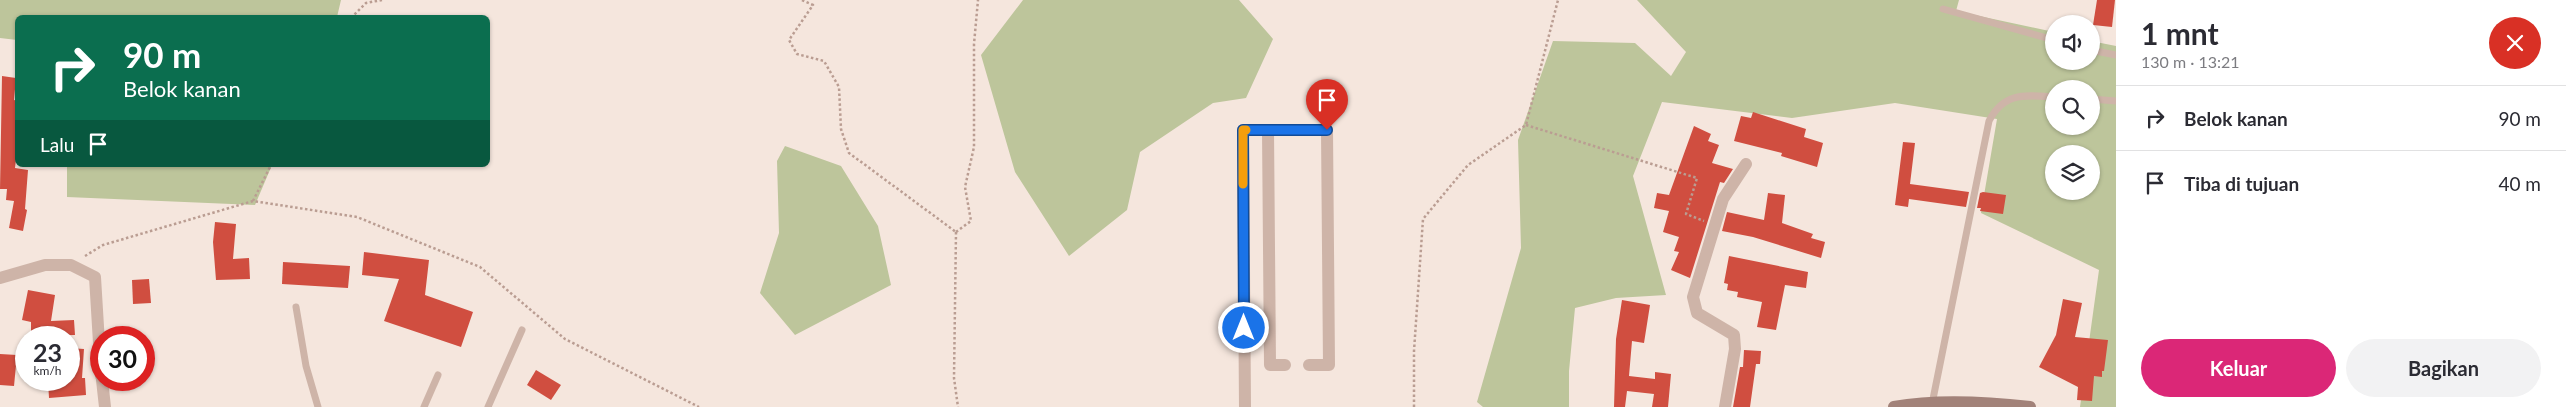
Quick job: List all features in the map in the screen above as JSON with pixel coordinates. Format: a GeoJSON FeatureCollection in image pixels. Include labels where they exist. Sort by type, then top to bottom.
{"type":"FeatureCollection","features":[{"type":"Feature","properties":{"kind":"main road"},"geometry":{"type":"LineString","coordinates":[[1894,407],[1932,404],[2030,407]]}},
{"type":"Feature","properties":{"kind":"street"},"geometry":{"type":"LineString","coordinates":[[1245,407],[1243,130],[1327,130],[1329,365],[1310,365]]}},
{"type":"Feature","properties":{"kind":"street"},"geometry":{"type":"LineString","coordinates":[[1268,130],[1270,366],[1285,366]]}},
{"type":"Feature","properties":{"kind":"street"},"geometry":{"type":"LineString","coordinates":[[1725,407],[1734,349],[1734,335],[1697,313],[1693,297],[1713,224],[1723,199],[1746,164]]}},
{"type":"Feature","properties":{"kind":"street"},"geometry":{"type":"LineString","coordinates":[[0,278],[45,265],[71,265],[95,277],[98,326]]}},
{"type":"Feature","properties":{"kind":"street"},"geometry":{"type":"LineString","coordinates":[[103,391],[105,407]]}},
{"type":"Feature","properties":{"kind":"lane"},"geometry":{"type":"LineString","coordinates":[[1943,9],[2045,37]]}},
{"type":"Feature","properties":{"kind":"lane"},"geometry":{"type":"LineString","coordinates":[[2100,52],[2116,55]]}},
{"type":"Feature","properties":{"kind":"lane"},"geometry":{"type":"LineString","coordinates":[[1932,404],[1989,121],[1996,109],[2010,98],[2045,97]]}},
{"type":"Feature","properties":{"kind":"lane"},"geometry":{"type":"LineString","coordinates":[[2100,100],[2116,101]]}},
{"type":"Feature","properties":{"kind":"lane"},"geometry":{"type":"LineString","coordinates":[[296,307],[306,366],[318,407]]}},
{"type":"Feature","properties":{"kind":"lane"},"geometry":{"type":"LineString","coordinates":[[488,407],[522,330]]}},
{"type":"Feature","properties":{"kind":"lane"},"geometry":{"type":"LineString","coordinates":[[424,407],[438,375]]}},
{"type":"Feature","properties":{"kind":"path"},"geometry":{"type":"LineString","coordinates":[[354,15],[366,3],[382,0]]}},
{"type":"Feature","properties":{"kind":"path"},"geometry":{"type":"LineString","coordinates":[[802,0],[813,5],[790,40],[797,54],[824,62],[839,87],[841,128],[849,153],[956,232]]}},
{"type":"Feature","properties":{"kind":"path"},"geometry":{"type":"LineString","coordinates":[[956,232],[971,222],[965,187],[974,147],[974,44],[978,0]]}},
{"type":"Feature","properties":{"kind":"path"},"geometry":{"type":"LineString","coordinates":[[1414,407],[1414,351],[1423,219],[1468,165],[1526,125],[1558,0]]}},
{"type":"Feature","properties":{"kind":"path"},"geometry":{"type":"LineString","coordinates":[[1526,125],[1697,178],[1686,214],[1713,224]]}},
{"type":"Feature","properties":{"kind":"path"},"geometry":{"type":"LineString","coordinates":[[252,201],[270,167]]}},
{"type":"Feature","properties":{"kind":"path"},"geometry":{"type":"LineString","coordinates":[[71,265],[103,245],[252,201],[357,217],[480,267],[565,339],[699,407]]}},
{"type":"Feature","properties":{"kind":"path"},"geometry":{"type":"LineString","coordinates":[[956,232],[954,378],[958,407]]}},
{"type":"Feature","properties":{"kind":"green space"},"geometry":{"type":"Polygon","coordinates":[[[0,0],[341,0],[337,15],[15,15],[15,40],[0,38],[0,0]]]}},
{"type":"Feature","properties":{"kind":"green space"},"geometry":{"type":"Polygon","coordinates":[[[1023,0],[1239,0],[1273,39],[1246,98],[1213,103],[1140,152],[1127,210],[1069,256],[1015,172],[981,55],[1023,0]]]}},
{"type":"Feature","properties":{"kind":"green space"},"geometry":{"type":"Polygon","coordinates":[[[1637,0],[1959,0],[1956,11],[2045,30],[2045,70],[2100,70],[2100,43],[2116,46],[2116,407],[2080,407],[2099,270],[1981,213],[1997,119],[1895,103],[1792,118],[1662,102],[1633,176],[1666,295],[1616,298],[1575,308],[1569,371],[1569,407],[1483,407],[1477,402],[1521,248],[1518,140],[1553,41],[1635,43],[1671,76],[1686,52],[1637,0]]]}},
{"type":"Feature","properties":{"kind":"green space"},"geometry":{"type":"Polygon","coordinates":[[[785,146],[841,166],[878,226],[891,285],[795,335],[760,293],[779,233],[777,161],[785,146]]]}},
{"type":"Feature","properties":{"kind":"green space"},"geometry":{"type":"Polygon","coordinates":[[[67,167],[271,167],[255,205],[67,197],[67,167]]]}},
{"type":"Feature","properties":{"kind":"building"},"geometry":{"type":"Polygon","coordinates":[[[2097,0],[2115,0],[2112,27],[2100,26],[2100,15],[2095,15],[2097,0]]]}},
{"type":"Feature","properties":{"kind":"building"},"geometry":{"type":"Polygon","coordinates":[[[2,76],[15,78],[15,168],[28,170],[25,209],[27,210],[23,231],[9,228],[14,201],[6,200],[7,189],[0,189],[2,76]]]}},
{"type":"Feature","properties":{"kind":"building"},"geometry":{"type":"Polygon","coordinates":[[[1753,112],[1806,129],[1804,137],[1823,143],[1817,167],[1781,156],[1782,153],[1734,141],[1741,116],[1751,118],[1753,112]]]}},
{"type":"Feature","properties":{"kind":"building"},"geometry":{"type":"Polygon","coordinates":[[[1694,126],[1711,134],[1708,141],[1719,145],[1712,163],[1733,169],[1724,183],[1720,182],[1690,278],[1671,270],[1679,252],[1674,251],[1679,237],[1663,232],[1669,211],[1654,208],[1657,193],[1669,195],[1694,126]]]}},
{"type":"Feature","properties":{"kind":"building"},"geometry":{"type":"Polygon","coordinates":[[[1903,142],[1915,143],[1910,184],[1969,192],[1966,207],[1909,199],[1908,207],[1895,205],[1903,142]]]}},
{"type":"Feature","properties":{"kind":"building"},"geometry":{"type":"Polygon","coordinates":[[[1768,193],[1785,195],[1782,223],[1813,234],[1811,238],[1825,242],[1821,258],[1753,237],[1722,231],[1727,212],[1764,220],[1768,193]]]}},
{"type":"Feature","properties":{"kind":"building"},"geometry":{"type":"Polygon","coordinates":[[[1980,193],[2006,195],[2003,214],[1980,211],[1981,208],[1977,208],[1980,193]]]}},
{"type":"Feature","properties":{"kind":"building"},"geometry":{"type":"Polygon","coordinates":[[[215,222],[236,224],[233,259],[249,258],[250,279],[216,280],[213,242],[215,222]]]}},
{"type":"Feature","properties":{"kind":"building"},"geometry":{"type":"Polygon","coordinates":[[[364,252],[429,260],[425,295],[473,312],[461,347],[384,321],[399,279],[362,275],[364,252]]]}},
{"type":"Feature","properties":{"kind":"building"},"geometry":{"type":"Polygon","coordinates":[[[1729,256],[1808,272],[1806,288],[1785,285],[1776,330],[1757,327],[1762,302],[1737,297],[1738,292],[1727,290],[1728,284],[1724,283],[1729,256]]]}},
{"type":"Feature","properties":{"kind":"building"},"geometry":{"type":"Polygon","coordinates":[[[283,262],[350,266],[348,288],[282,284],[283,262]]]}},
{"type":"Feature","properties":{"kind":"building"},"geometry":{"type":"Polygon","coordinates":[[[149,279],[151,303],[133,304],[132,280],[149,279]]]}},
{"type":"Feature","properties":{"kind":"building"},"geometry":{"type":"Polygon","coordinates":[[[28,290],[55,295],[51,321],[74,320],[74,326],[31,326],[31,322],[22,320],[28,290]]]}},
{"type":"Feature","properties":{"kind":"building"},"geometry":{"type":"Polygon","coordinates":[[[2063,299],[2082,303],[2075,337],[2108,340],[2102,377],[2094,376],[2092,401],[2077,400],[2078,387],[2039,367],[2056,335],[2063,299]]]}},
{"type":"Feature","properties":{"kind":"building"},"geometry":{"type":"Polygon","coordinates":[[[1622,300],[1650,305],[1644,343],[1632,341],[1629,376],[1655,379],[1655,372],[1671,374],[1668,407],[1652,407],[1654,394],[1627,391],[1625,407],[1614,407],[1616,339],[1622,300]]]}},
{"type":"Feature","properties":{"kind":"building"},"geometry":{"type":"Polygon","coordinates":[[[80,349],[84,349],[82,378],[85,378],[86,395],[49,398],[49,391],[80,391],[80,349]]]}},
{"type":"Feature","properties":{"kind":"building"},"geometry":{"type":"Polygon","coordinates":[[[1744,350],[1761,351],[1760,364],[1756,364],[1750,407],[1733,407],[1740,367],[1743,367],[1744,350]]]}},
{"type":"Feature","properties":{"kind":"building"},"geometry":{"type":"Polygon","coordinates":[[[0,354],[15,355],[14,386],[0,385],[0,354]]]}},
{"type":"Feature","properties":{"kind":"building"},"geometry":{"type":"Polygon","coordinates":[[[536,370],[561,385],[551,400],[527,385],[536,370]]]}},
{"type":"Feature","properties":{"kind":"slow traffic"},"geometry":{"type":"LineString","coordinates":[[1243,184],[1243,130],[1246,130]]}},
{"type":"Feature","properties":{"kind":"route"},"geometry":{"type":"LineString","coordinates":[[1244,328],[1243,130],[1327,130]]}}]}
